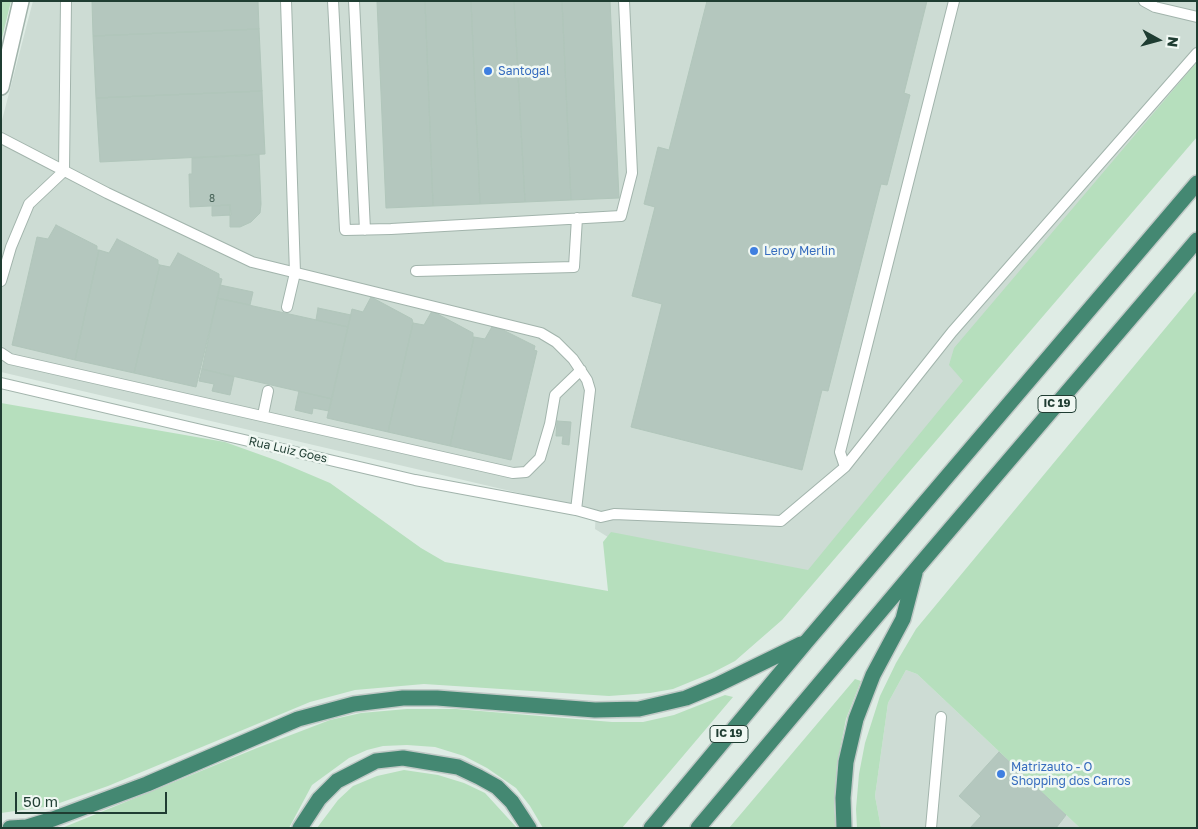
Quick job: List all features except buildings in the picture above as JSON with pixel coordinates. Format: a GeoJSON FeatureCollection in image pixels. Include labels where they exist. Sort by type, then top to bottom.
{"type":"FeatureCollection","features":[{"type":"Feature","properties":{"kind":"highway","name":"IC 19"},"geometry":{"type":"LineString","coordinates":[[651,828],[807,641],[1197,183]]}},
{"type":"Feature","properties":{"kind":"highway","name":"IC 19"},"geometry":{"type":"LineString","coordinates":[[698,828],[1197,240]]}},
{"type":"Feature","properties":{"kind":"highway"},"geometry":{"type":"LineString","coordinates":[[844,828],[843,798],[846,762],[856,719],[872,675],[903,619],[917,568]]}},
{"type":"Feature","properties":{"kind":"highway"},"geometry":{"type":"LineString","coordinates":[[10,828],[27,827],[53,820],[147,784],[298,719],[354,704],[403,698],[437,698],[595,710],[639,709],[686,698],[807,641]]}},
{"type":"Feature","properties":{"kind":"highway"},"geometry":{"type":"LineString","coordinates":[[300,828],[319,799],[337,781],[376,761],[403,758],[458,767],[479,777],[497,787],[512,802],[529,828]]}},
{"type":"Feature","properties":{"kind":"street"},"geometry":{"type":"LineString","coordinates":[[1,87],[21,1]]}},
{"type":"Feature","properties":{"kind":"lane"},"geometry":{"type":"LineString","coordinates":[[1,281],[11,247],[29,204],[64,171],[66,1]]}},
{"type":"Feature","properties":{"kind":"lane"},"geometry":{"type":"LineString","coordinates":[[286,1],[295,273],[287,307]]}},
{"type":"Feature","properties":{"kind":"lane"},"geometry":{"type":"LineString","coordinates":[[333,1],[345,230],[621,216],[632,173],[624,1]]}},
{"type":"Feature","properties":{"kind":"lane"},"geometry":{"type":"LineString","coordinates":[[354,1],[365,230]]}},
{"type":"Feature","properties":{"kind":"lane"},"geometry":{"type":"LineString","coordinates":[[845,467],[840,452],[954,1]]}},
{"type":"Feature","properties":{"kind":"lane"},"geometry":{"type":"LineString","coordinates":[[1144,1],[1156,7],[1197,17]]}},
{"type":"Feature","properties":{"kind":"lane","name":"Rua Luiz Goes"},"geometry":{"type":"LineString","coordinates":[[1,384],[415,480],[576,510],[601,517],[614,514],[781,521],[845,467],[952,332],[1197,53]]}},
{"type":"Feature","properties":{"kind":"lane"},"geometry":{"type":"LineString","coordinates":[[1,138],[64,171],[252,262],[541,333],[556,342],[581,370],[590,390],[576,510]]}},
{"type":"Feature","properties":{"kind":"lane"},"geometry":{"type":"LineString","coordinates":[[416,271],[574,267],[577,218]]}},
{"type":"Feature","properties":{"kind":"lane"},"geometry":{"type":"LineString","coordinates":[[1,353],[10,359],[513,473],[526,472],[540,458],[550,424],[555,395],[581,370]]}},
{"type":"Feature","properties":{"kind":"lane"},"geometry":{"type":"LineString","coordinates":[[263,415],[268,391]]}},
{"type":"Feature","properties":{"kind":"lane"},"geometry":{"type":"LineString","coordinates":[[932,828],[941,717]]}},
{"type":"Feature","properties":{"kind":"shaded area"},"geometry":{"type":"Polygon","coordinates":[[[33,1],[1197,1],[1197,96],[816,573],[616,542],[595,529],[596,511],[1,372],[1,124],[33,1]]]}},
{"type":"Feature","properties":{"kind":"shaded area"},"geometry":{"type":"Polygon","coordinates":[[[906,670],[917,674],[1080,828],[881,828],[875,796],[888,703],[906,670]]]}},
{"type":"Feature","properties":{"kind":"green space"},"geometry":{"type":"Polygon","coordinates":[[[1,1],[11,1],[1,42],[1,1]]]}},
{"type":"Feature","properties":{"kind":"green space"},"geometry":{"type":"Polygon","coordinates":[[[1197,62],[1197,137],[782,620],[735,661],[673,689],[650,693],[609,696],[424,684],[355,690],[310,702],[108,786],[51,806],[1,813],[1,403],[225,442],[278,461],[330,483],[421,548],[445,562],[608,591],[603,542],[611,532],[808,570],[963,381],[949,365],[954,348],[1197,62]]]}},
{"type":"Feature","properties":{"kind":"green space"},"geometry":{"type":"Polygon","coordinates":[[[1197,290],[1197,828],[1080,828],[917,674],[906,670],[888,703],[875,796],[881,828],[857,828],[856,809],[859,774],[865,743],[880,696],[896,663],[916,629],[1197,290]]]}},
{"type":"Feature","properties":{"kind":"green space"},"geometry":{"type":"Polygon","coordinates":[[[855,679],[861,681],[846,719],[837,765],[834,805],[836,828],[729,828],[855,679]]]}},
{"type":"Feature","properties":{"kind":"green space"},"geometry":{"type":"Polygon","coordinates":[[[725,695],[733,697],[622,828],[543,828],[530,806],[516,788],[487,768],[464,756],[435,747],[407,745],[383,746],[367,750],[349,758],[312,785],[289,828],[62,828],[257,748],[330,720],[361,713],[407,709],[456,709],[612,722],[643,722],[674,715],[725,695]]]}},
{"type":"Feature","properties":{"kind":"green space"},"geometry":{"type":"Polygon","coordinates":[[[404,770],[438,775],[464,783],[485,793],[517,828],[317,828],[338,800],[353,786],[377,776],[404,770]]]}},
{"type":"Feature","properties":{"kind":"place","name":"Santogal"},"geometry":{"type":"Point","coordinates":[488,71]}},
{"type":"Feature","properties":{"kind":"place","name":"Leroy Merlin"},"geometry":{"type":"Point","coordinates":[754,251]}},
{"type":"Feature","properties":{"kind":"place","name":"Matrizauto - O Shopping dos Carros"},"geometry":{"type":"Point","coordinates":[1001,774]}}]}
